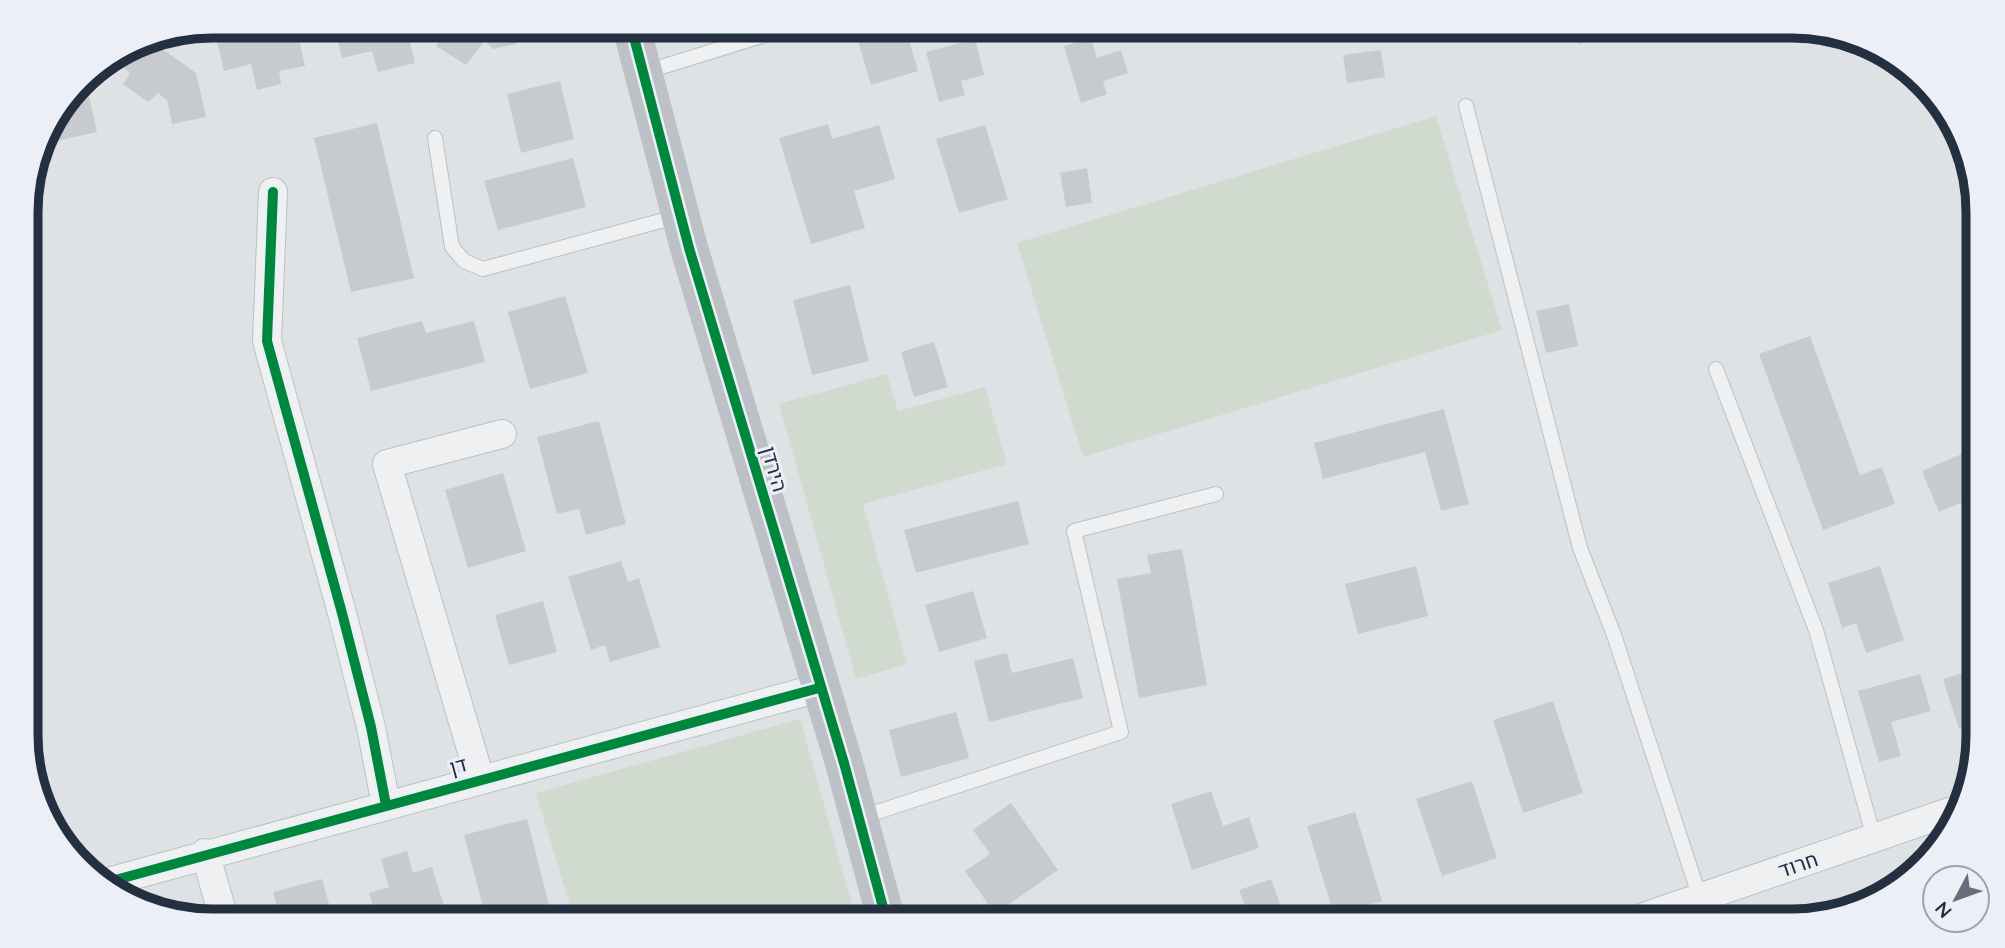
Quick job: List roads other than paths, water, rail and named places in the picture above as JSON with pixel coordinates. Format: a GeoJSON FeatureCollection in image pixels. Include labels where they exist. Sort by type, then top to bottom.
{"type":"FeatureCollection","features":[{"type":"Feature","properties":{"kind":"street","name":"הירדן"},"geometry":{"type":"LineString","coordinates":[[634,39],[682,215],[884,909]]}},
{"type":"Feature","properties":{"kind":"street"},"geometry":{"type":"LineString","coordinates":[[273,192],[267,341],[342,613],[371,727],[386,805]]}},
{"type":"Feature","properties":{"kind":"street"},"geometry":{"type":"LineString","coordinates":[[480,779],[387,464],[502,434]]}},
{"type":"Feature","properties":{"kind":"street","name":"דן"},"geometry":{"type":"LineString","coordinates":[[116,880],[205,853],[819,688]]}},
{"type":"Feature","properties":{"kind":"street","name":"חרוד"},"geometry":{"type":"LineString","coordinates":[[1705,909],[1874,838],[1948,813]]}},
{"type":"Feature","properties":{"kind":"street"},"geometry":{"type":"LineString","coordinates":[[205,853],[221,909]]}},
{"type":"Feature","properties":{"kind":"lane"},"geometry":{"type":"LineString","coordinates":[[643,73],[753,39]]}},
{"type":"Feature","properties":{"kind":"lane"},"geometry":{"type":"LineString","coordinates":[[1466,106],[1580,548],[1614,635],[1703,909]]}},
{"type":"Feature","properties":{"kind":"lane"},"geometry":{"type":"LineString","coordinates":[[435,138],[452,247],[464,261],[483,269],[682,215]]}},
{"type":"Feature","properties":{"kind":"lane"},"geometry":{"type":"LineString","coordinates":[[1716,369],[1816,630],[1874,838]]}},
{"type":"Feature","properties":{"kind":"lane"},"geometry":{"type":"LineString","coordinates":[[859,818],[1121,732],[1074,531],[1216,494]]}}]}
